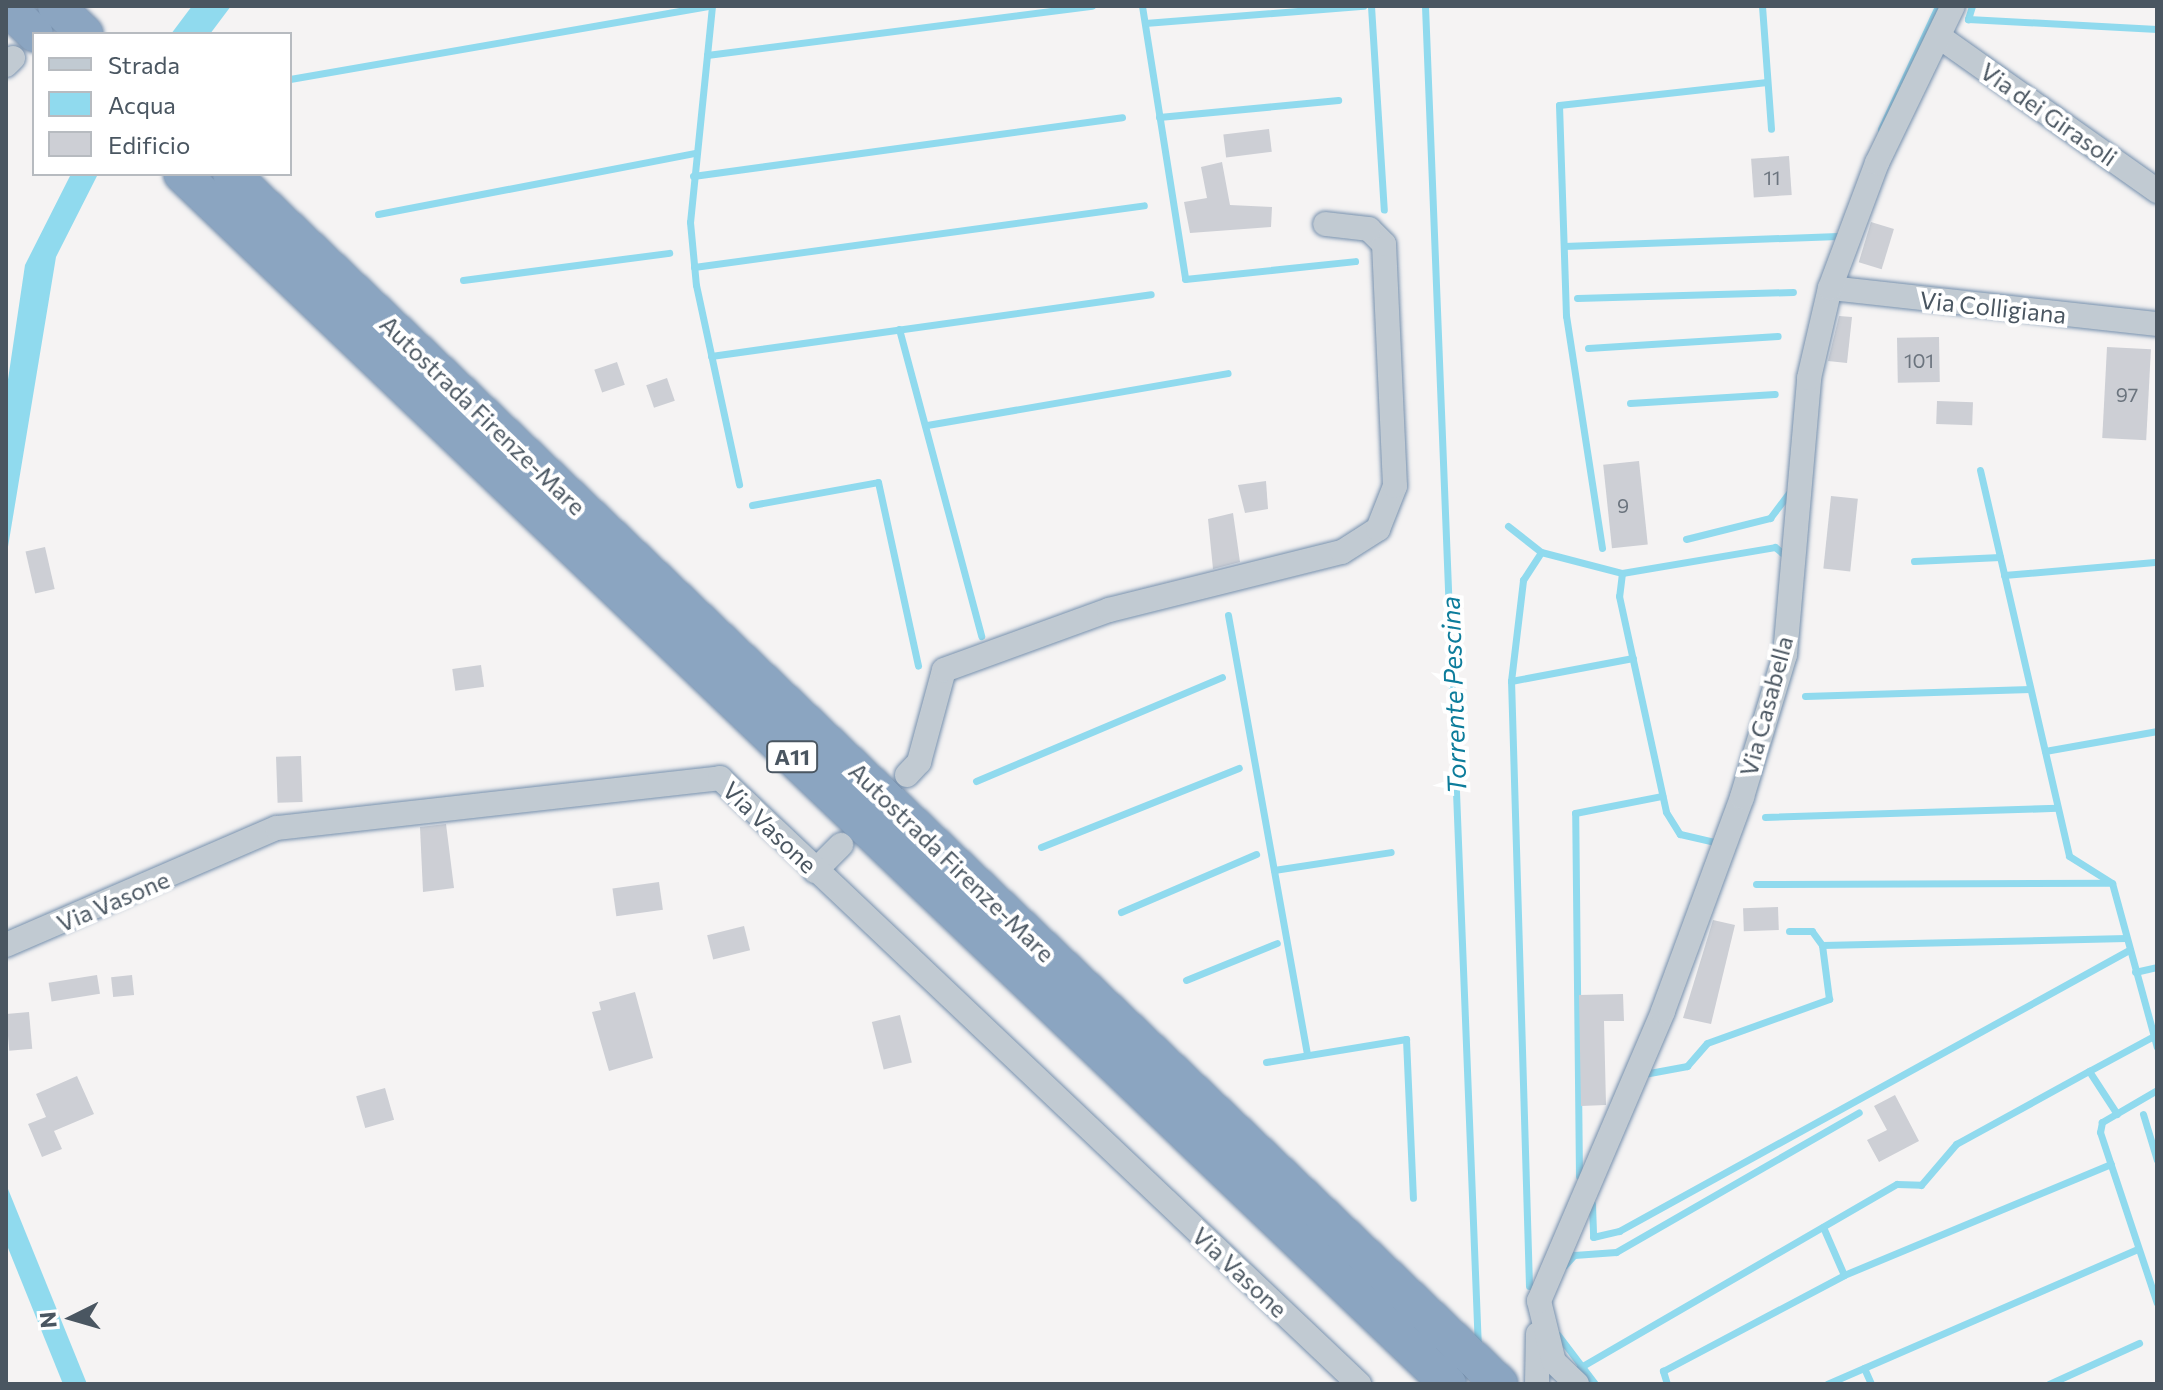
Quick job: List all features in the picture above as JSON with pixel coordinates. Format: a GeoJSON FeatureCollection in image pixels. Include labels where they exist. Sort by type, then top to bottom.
{"type":"FeatureCollection","features":[{"type":"Feature","properties":{"kind":"highway"},"geometry":{"type":"LineString","coordinates":[[6,6],[18,52]]}},
{"type":"Feature","properties":{"kind":"highway"},"geometry":{"type":"LineString","coordinates":[[56,6],[83,32]]}},
{"type":"Feature","properties":{"kind":"highway","name":"Autostrada Firenze-Mare"},"geometry":{"type":"LineString","coordinates":[[184,176],[1413,1327],[1500,1384]]}},
{"type":"Feature","properties":{"kind":"highway","name":"Autostrada Firenze-Mare"},"geometry":{"type":"LineString","coordinates":[[233,176],[1413,1327],[1448,1384]]}},
{"type":"Feature","properties":{"kind":"street","name":"Via Casabella"},"geometry":{"type":"LineString","coordinates":[[1539,1301],[1663,1011],[1785,655],[1809,378],[1830,288],[1877,163],[1941,38],[1953,6]]}},
{"type":"Feature","properties":{"kind":"street","name":"Via dei Girasoli"},"geometry":{"type":"LineString","coordinates":[[1941,38],[2157,191]]}},
{"type":"Feature","properties":{"kind":"street"},"geometry":{"type":"LineString","coordinates":[[907,775],[919,762],[944,670],[1097,614],[1342,552],[1378,529],[1395,486],[1384,244],[1369,229],[1325,224]]}},
{"type":"Feature","properties":{"kind":"street","name":"Via Colligiana"},"geometry":{"type":"LineString","coordinates":[[1830,288],[2157,324]]}},
{"type":"Feature","properties":{"kind":"street","name":"Via Vasone"},"geometry":{"type":"LineString","coordinates":[[6,945],[277,828],[699,775],[729,785],[815,871],[1359,1384]]}},
{"type":"Feature","properties":{"kind":"street"},"geometry":{"type":"LineString","coordinates":[[815,871],[841,845]]}},
{"type":"Feature","properties":{"kind":"street"},"geometry":{"type":"LineString","coordinates":[[1537,1384],[1539,1301]]}},
{"type":"Feature","properties":{"kind":"street"},"geometry":{"type":"LineString","coordinates":[[1539,1301],[1554,1362],[1577,1384]]}},
{"type":"Feature","properties":{"kind":"water"},"geometry":{"type":"Polygon","coordinates":[[[192,6],[231,6],[212,32],[172,32],[192,6]]]}},
{"type":"Feature","properties":{"kind":"water"},"geometry":{"type":"Polygon","coordinates":[[[70,176],[97,176],[56,257],[6,559],[6,393],[25,265],[70,176]]]}},
{"type":"Feature","properties":{"kind":"water"},"geometry":{"type":"Polygon","coordinates":[[[6,1184],[87,1384],[63,1384],[6,1243],[6,1184]]]}},
{"type":"Feature","properties":{"kind":"building"},"geometry":{"type":"Polygon","coordinates":[[[1269,129],[1272,152],[1226,157],[1223,135],[1269,129]]]}},
{"type":"Feature","properties":{"kind":"building"},"geometry":{"type":"Polygon","coordinates":[[[1789,156],[1792,195],[1754,198],[1751,159],[1789,156]]]}},
{"type":"Feature","properties":{"kind":"building"},"geometry":{"type":"Polygon","coordinates":[[[1222,162],[1230,205],[1272,207],[1271,227],[1190,233],[1184,202],[1207,198],[1201,167],[1222,162]]]}},
{"type":"Feature","properties":{"kind":"building"},"geometry":{"type":"Polygon","coordinates":[[[1871,222],[1894,229],[1882,269],[1859,262],[1871,222]]]}},
{"type":"Feature","properties":{"kind":"building"},"geometry":{"type":"Polygon","coordinates":[[[1839,316],[1852,317],[1847,363],[1828,361],[1839,316]]]}},
{"type":"Feature","properties":{"kind":"building"},"geometry":{"type":"Polygon","coordinates":[[[1939,337],[1940,382],[1898,383],[1897,338],[1939,337]]]}},
{"type":"Feature","properties":{"kind":"building"},"geometry":{"type":"Polygon","coordinates":[[[2107,347],[2151,349],[2146,440],[2102,438],[2107,347]]]}},
{"type":"Feature","properties":{"kind":"building"},"geometry":{"type":"Polygon","coordinates":[[[617,362],[625,385],[602,393],[594,370],[617,362]]]}},
{"type":"Feature","properties":{"kind":"building"},"geometry":{"type":"Polygon","coordinates":[[[667,378],[675,401],[654,408],[646,385],[667,378]]]}},
{"type":"Feature","properties":{"kind":"building"},"geometry":{"type":"Polygon","coordinates":[[[1937,401],[1973,402],[1972,425],[1936,424],[1937,401]]]}},
{"type":"Feature","properties":{"kind":"building"},"geometry":{"type":"Polygon","coordinates":[[[1639,461],[1648,545],[1612,548],[1603,465],[1639,461]]]}},
{"type":"Feature","properties":{"kind":"building"},"geometry":{"type":"Polygon","coordinates":[[[1266,481],[1268,509],[1245,513],[1238,485],[1266,481]]]}},
{"type":"Feature","properties":{"kind":"building"},"geometry":{"type":"Polygon","coordinates":[[[1831,496],[1858,499],[1850,571],[1823,569],[1831,496]]]}},
{"type":"Feature","properties":{"kind":"building"},"geometry":{"type":"Polygon","coordinates":[[[1233,513],[1240,562],[1213,569],[1208,519],[1233,513]]]}},
{"type":"Feature","properties":{"kind":"building"},"geometry":{"type":"Polygon","coordinates":[[[45,547],[55,589],[35,593],[26,551],[45,547]]]}},
{"type":"Feature","properties":{"kind":"building"},"geometry":{"type":"Polygon","coordinates":[[[481,665],[484,687],[455,691],[452,669],[481,665]]]}},
{"type":"Feature","properties":{"kind":"building"},"geometry":{"type":"Polygon","coordinates":[[[301,756],[303,802],[278,803],[276,757],[301,756]]]}},
{"type":"Feature","properties":{"kind":"building"},"geometry":{"type":"Polygon","coordinates":[[[446,824],[454,888],[423,892],[420,827],[446,824]]]}},
{"type":"Feature","properties":{"kind":"building"},"geometry":{"type":"Polygon","coordinates":[[[659,882],[663,910],[616,916],[612,889],[659,882]]]}},
{"type":"Feature","properties":{"kind":"building"},"geometry":{"type":"Polygon","coordinates":[[[1778,907],[1779,930],[1744,931],[1743,908],[1778,907]]]}},
{"type":"Feature","properties":{"kind":"building"},"geometry":{"type":"Polygon","coordinates":[[[1713,920],[1735,925],[1711,1024],[1683,1018],[1713,920]]]}},
{"type":"Feature","properties":{"kind":"building"},"geometry":{"type":"Polygon","coordinates":[[[744,926],[750,950],[713,959],[707,935],[744,926]]]}},
{"type":"Feature","properties":{"kind":"building"},"geometry":{"type":"Polygon","coordinates":[[[97,975],[100,994],[52,1001],[49,983],[97,975]]]}},
{"type":"Feature","properties":{"kind":"building"},"geometry":{"type":"Polygon","coordinates":[[[132,975],[134,995],[113,997],[111,977],[132,975]]]}},
{"type":"Feature","properties":{"kind":"building"},"geometry":{"type":"Polygon","coordinates":[[[635,992],[653,1058],[609,1071],[592,1012],[601,1010],[599,1002],[635,992]]]}},
{"type":"Feature","properties":{"kind":"building"},"geometry":{"type":"Polygon","coordinates":[[[1623,994],[1624,1021],[1604,1021],[1606,1105],[1581,1106],[1579,995],[1623,994]]]}},
{"type":"Feature","properties":{"kind":"building"},"geometry":{"type":"Polygon","coordinates":[[[29,1012],[32,1049],[9,1051],[6,1014],[29,1012]]]}},
{"type":"Feature","properties":{"kind":"building"},"geometry":{"type":"Polygon","coordinates":[[[900,1015],[912,1063],[884,1070],[872,1022],[900,1015]]]}},
{"type":"Feature","properties":{"kind":"building"},"geometry":{"type":"Polygon","coordinates":[[[77,1076],[94,1114],[54,1131],[62,1149],[42,1157],[28,1124],[46,1117],[36,1094],[77,1076]]]}},
{"type":"Feature","properties":{"kind":"building"},"geometry":{"type":"Polygon","coordinates":[[[385,1088],[394,1120],[365,1128],[356,1096],[385,1088]]]}},
{"type":"Feature","properties":{"kind":"building"},"geometry":{"type":"Polygon","coordinates":[[[1895,1095],[1919,1141],[1879,1162],[1867,1140],[1887,1130],[1874,1106],[1895,1095]]]}},
{"type":"Feature","properties":{"kind":"waterway"},"geometry":{"type":"LineString","coordinates":[[292,79],[707,6]]}},
{"type":"Feature","properties":{"kind":"waterway"},"geometry":{"type":"LineString","coordinates":[[712,6],[690,222],[696,285],[739,484]]}},
{"type":"Feature","properties":{"kind":"waterway"},"geometry":{"type":"LineString","coordinates":[[707,55],[1092,6]]}},
{"type":"Feature","properties":{"kind":"waterway"},"geometry":{"type":"LineString","coordinates":[[1142,6],[1185,279],[1355,261]]}},
{"type":"Feature","properties":{"kind":"waterway"},"geometry":{"type":"LineString","coordinates":[[1145,23],[1363,6]]}},
{"type":"Feature","properties":{"kind":"waterway"},"geometry":{"type":"LineString","coordinates":[[1371,6],[1384,210]]}},
{"type":"Feature","properties":{"kind":"waterway","name":"Torrente Pescina"},"geometry":{"type":"LineString","coordinates":[[1425,6],[1478,1346]]}},
{"type":"Feature","properties":{"kind":"waterway"},"geometry":{"type":"LineString","coordinates":[[1762,6],[1771,129]]}},
{"type":"Feature","properties":{"kind":"waterway"},"geometry":{"type":"LineString","coordinates":[[1881,129],[1938,6]]}},
{"type":"Feature","properties":{"kind":"waterway"},"geometry":{"type":"LineString","coordinates":[[1972,6],[1968,19],[2157,29]]}},
{"type":"Feature","properties":{"kind":"waterway"},"geometry":{"type":"LineString","coordinates":[[1602,548],[1566,316],[1559,105],[1767,82]]}},
{"type":"Feature","properties":{"kind":"waterway"},"geometry":{"type":"LineString","coordinates":[[1159,117],[1338,100]]}},
{"type":"Feature","properties":{"kind":"waterway"},"geometry":{"type":"LineString","coordinates":[[693,176],[1122,117]]}},
{"type":"Feature","properties":{"kind":"waterway"},"geometry":{"type":"LineString","coordinates":[[378,214],[695,153]]}},
{"type":"Feature","properties":{"kind":"waterway"},"geometry":{"type":"LineString","coordinates":[[694,267],[1144,205]]}},
{"type":"Feature","properties":{"kind":"waterway"},"geometry":{"type":"LineString","coordinates":[[1564,246],[1838,236]]}},
{"type":"Feature","properties":{"kind":"waterway"},"geometry":{"type":"LineString","coordinates":[[463,280],[669,253]]}},
{"type":"Feature","properties":{"kind":"waterway"},"geometry":{"type":"LineString","coordinates":[[1577,298],[1793,292]]}},
{"type":"Feature","properties":{"kind":"waterway"},"geometry":{"type":"LineString","coordinates":[[711,356],[1151,294]]}},
{"type":"Feature","properties":{"kind":"waterway"},"geometry":{"type":"LineString","coordinates":[[899,329],[981,636]]}},
{"type":"Feature","properties":{"kind":"waterway"},"geometry":{"type":"LineString","coordinates":[[1588,348],[1778,336]]}},
{"type":"Feature","properties":{"kind":"waterway"},"geometry":{"type":"LineString","coordinates":[[927,425],[1228,373]]}},
{"type":"Feature","properties":{"kind":"waterway"},"geometry":{"type":"LineString","coordinates":[[1630,403],[1775,394]]}},
{"type":"Feature","properties":{"kind":"waterway"},"geometry":{"type":"LineString","coordinates":[[1980,470],[2069,856],[2112,883],[2157,1047]]}},
{"type":"Feature","properties":{"kind":"waterway"},"geometry":{"type":"LineString","coordinates":[[752,505],[878,482],[918,666]]}},
{"type":"Feature","properties":{"kind":"waterway"},"geometry":{"type":"LineString","coordinates":[[1686,539],[1770,518],[1791,490]]}},
{"type":"Feature","properties":{"kind":"waterway"},"geometry":{"type":"LineString","coordinates":[[1508,526],[1541,552],[1622,573],[1775,547],[1787,557]]}},
{"type":"Feature","properties":{"kind":"waterway"},"geometry":{"type":"LineString","coordinates":[[1529,1286],[1511,681],[1523,580],[1541,552]]}},
{"type":"Feature","properties":{"kind":"waterway"},"geometry":{"type":"LineString","coordinates":[[1914,561],[2000,557]]}},
{"type":"Feature","properties":{"kind":"waterway"},"geometry":{"type":"LineString","coordinates":[[2004,575],[2157,562]]}},
{"type":"Feature","properties":{"kind":"waterway"},"geometry":{"type":"LineString","coordinates":[[1622,573],[1619,596],[1666,812],[1680,834],[1715,842]]}},
{"type":"Feature","properties":{"kind":"waterway"},"geometry":{"type":"LineString","coordinates":[[1228,615],[1307,1055]]}},
{"type":"Feature","properties":{"kind":"waterway"},"geometry":{"type":"LineString","coordinates":[[1511,681],[1633,658]]}},
{"type":"Feature","properties":{"kind":"waterway"},"geometry":{"type":"LineString","coordinates":[[976,781],[1222,677]]}},
{"type":"Feature","properties":{"kind":"waterway"},"geometry":{"type":"LineString","coordinates":[[1805,696],[2030,689]]}},
{"type":"Feature","properties":{"kind":"waterway"},"geometry":{"type":"LineString","coordinates":[[2045,751],[2157,731]]}},
{"type":"Feature","properties":{"kind":"waterway"},"geometry":{"type":"LineString","coordinates":[[1041,847],[1239,768]]}},
{"type":"Feature","properties":{"kind":"waterway"},"geometry":{"type":"LineString","coordinates":[[1579,1176],[1575,813],[1662,796]]}},
{"type":"Feature","properties":{"kind":"waterway"},"geometry":{"type":"LineString","coordinates":[[1765,817],[2057,808]]}},
{"type":"Feature","properties":{"kind":"waterway"},"geometry":{"type":"LineString","coordinates":[[1274,870],[1391,852]]}},
{"type":"Feature","properties":{"kind":"waterway"},"geometry":{"type":"LineString","coordinates":[[1121,912],[1256,854]]}},
{"type":"Feature","properties":{"kind":"waterway"},"geometry":{"type":"LineString","coordinates":[[1756,884],[2109,883]]}},
{"type":"Feature","properties":{"kind":"waterway"},"geometry":{"type":"LineString","coordinates":[[1644,1074],[1687,1066],[1707,1043],[1829,999],[1822,945],[1812,931],[1789,931]]}},
{"type":"Feature","properties":{"kind":"waterway"},"geometry":{"type":"LineString","coordinates":[[1822,945],[2126,938]]}},
{"type":"Feature","properties":{"kind":"waterway"},"geometry":{"type":"LineString","coordinates":[[1186,980],[1277,943]]}},
{"type":"Feature","properties":{"kind":"waterway"},"geometry":{"type":"LineString","coordinates":[[1592,1204],[1593,1237],[1619,1231],[2129,950]]}},
{"type":"Feature","properties":{"kind":"waterway"},"geometry":{"type":"LineString","coordinates":[[2135,972],[2157,967]]}},
{"type":"Feature","properties":{"kind":"waterway"},"geometry":{"type":"LineString","coordinates":[[2117,1114],[2089,1071],[2152,1037]]}},
{"type":"Feature","properties":{"kind":"waterway"},"geometry":{"type":"LineString","coordinates":[[1266,1062],[1406,1039],[1413,1198]]}},
{"type":"Feature","properties":{"kind":"waterway"},"geometry":{"type":"LineString","coordinates":[[1579,1368],[1897,1184],[1921,1185],[1956,1144],[2089,1071]]}},
{"type":"Feature","properties":{"kind":"waterway"},"geometry":{"type":"LineString","coordinates":[[2157,1090],[2102,1122],[2100,1132],[2157,1303]]}},
{"type":"Feature","properties":{"kind":"waterway"},"geometry":{"type":"LineString","coordinates":[[1564,1266],[1574,1255],[1616,1252],[1859,1112]]}},
{"type":"Feature","properties":{"kind":"waterway"},"geometry":{"type":"LineString","coordinates":[[2143,1114],[2157,1160]]}},
{"type":"Feature","properties":{"kind":"waterway"},"geometry":{"type":"LineString","coordinates":[[1667,1384],[1663,1371],[1844,1275],[2111,1164]]}},
{"type":"Feature","properties":{"kind":"waterway"},"geometry":{"type":"LineString","coordinates":[[1823,1227],[1844,1275]]}},
{"type":"Feature","properties":{"kind":"waterway"},"geometry":{"type":"LineString","coordinates":[[1827,1384],[2137,1249]]}},
{"type":"Feature","properties":{"kind":"waterway"},"geometry":{"type":"LineString","coordinates":[[1558,1335],[1595,1384]]}},
{"type":"Feature","properties":{"kind":"waterway"},"geometry":{"type":"LineString","coordinates":[[2049,1384],[2139,1343]]}},
{"type":"Feature","properties":{"kind":"waterway"},"geometry":{"type":"LineString","coordinates":[[1864,1368],[1871,1384]]}}]}
